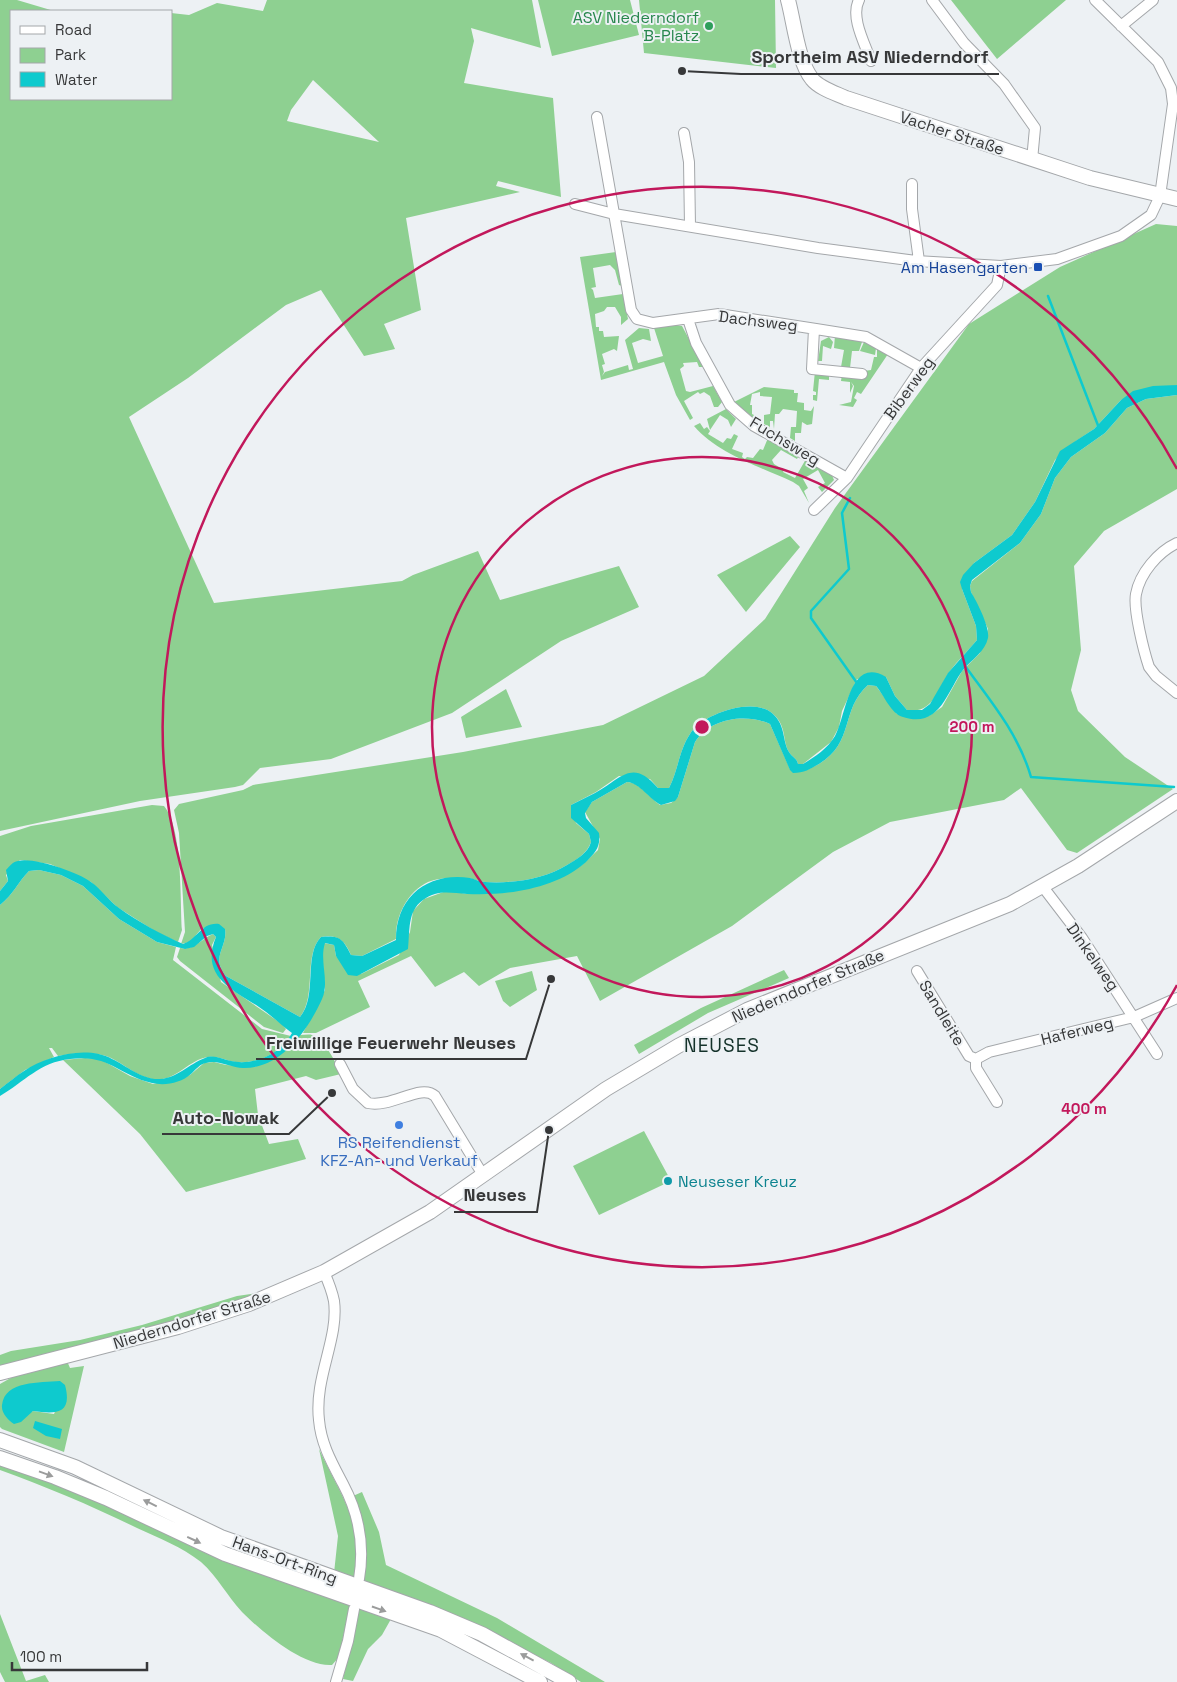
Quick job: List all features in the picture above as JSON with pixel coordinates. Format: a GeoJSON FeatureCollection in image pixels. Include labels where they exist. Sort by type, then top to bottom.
{"type":"FeatureCollection","features":[{"type":"Feature","properties":{"kind":"main road","name":"Vacher Straße"},"geometry":{"type":"LineString","coordinates":[[788,0],[803,61],[812,79],[826,89],[846,98],[1032,160],[1107,183],[1177,199]]}},
{"type":"Feature","properties":{"kind":"main road","name":"Niederndorfer Straße"},"geometry":{"type":"LineString","coordinates":[[0,1378],[6,1371],[178,1327],[249,1304],[324,1272],[393,1235],[643,1065],[738,1014],[982,917],[1043,887],[1101,852],[1177,801]]}},
{"type":"Feature","properties":{"kind":"main road","name":"Hans-Ort-Ring"},"geometry":{"type":"LineString","coordinates":[[3,1439],[75,1467],[221,1537],[430,1612],[482,1634],[569,1682]]}},
{"type":"Feature","properties":{"kind":"main road","name":"Hans-Ort-Ring"},"geometry":{"type":"LineString","coordinates":[[0,1458],[98,1495],[225,1554],[441,1630],[540,1682]]}},
{"type":"Feature","properties":{"kind":"street"},"geometry":{"type":"LineString","coordinates":[[860,0],[856,5],[858,23],[872,61]]}},
{"type":"Feature","properties":{"kind":"street"},"geometry":{"type":"LineString","coordinates":[[932,0],[964,43],[1004,84],[1035,128],[1032,160]]}},
{"type":"Feature","properties":{"kind":"street"},"geometry":{"type":"LineString","coordinates":[[575,204],[614,214],[818,248],[918,261],[1001,266],[1057,259],[1121,236],[1151,215],[1160,196],[1172,154],[1173,104],[1171,88],[1158,62],[1095,0]]}},
{"type":"Feature","properties":{"kind":"street"},"geometry":{"type":"LineString","coordinates":[[1122,26],[1153,0]]}},
{"type":"Feature","properties":{"kind":"street"},"geometry":{"type":"LineString","coordinates":[[597,117],[614,214]]}},
{"type":"Feature","properties":{"kind":"street"},"geometry":{"type":"LineString","coordinates":[[684,133],[689,162],[690,226]]}},
{"type":"Feature","properties":{"kind":"street"},"geometry":{"type":"LineString","coordinates":[[912,184],[912,209],[918,261]]}},
{"type":"Feature","properties":{"kind":"street","name":"Dachsweg"},"geometry":{"type":"LineString","coordinates":[[614,214],[630,310],[637,320],[653,323],[719,314],[866,337],[921,368]]}},
{"type":"Feature","properties":{"kind":"street","name":"Biberweg"},"geometry":{"type":"LineString","coordinates":[[814,510],[846,478],[921,368],[997,285],[1001,266]]}},
{"type":"Feature","properties":{"kind":"street","name":"Fuchsweg"},"geometry":{"type":"LineString","coordinates":[[688,319],[696,344],[730,404],[754,426],[846,478]]}},
{"type":"Feature","properties":{"kind":"street"},"geometry":{"type":"LineString","coordinates":[[814,329],[812,368],[862,374]]}},
{"type":"Feature","properties":{"kind":"street"},"geometry":{"type":"LineString","coordinates":[[1177,543],[1157,558],[1143,574],[1136,601],[1149,667],[1177,693]]}},
{"type":"Feature","properties":{"kind":"street","name":"Dinkelweg"},"geometry":{"type":"LineString","coordinates":[[1043,887],[1082,938],[1158,1054]]}},
{"type":"Feature","properties":{"kind":"street","name":"Sandleite"},"geometry":{"type":"LineString","coordinates":[[917,971],[969,1056],[976,1060],[976,1068],[998,1102]]}},
{"type":"Feature","properties":{"kind":"street","name":"Haferweg"},"geometry":{"type":"LineString","coordinates":[[976,1060],[989,1052],[1134,1017],[1177,998]]}},
{"type":"Feature","properties":{"kind":"street"},"geometry":{"type":"LineString","coordinates":[[340,1064],[353,1089],[368,1103],[393,1102],[422,1091],[430,1091],[435,1096],[483,1175]]}},
{"type":"Feature","properties":{"kind":"street"},"geometry":{"type":"LineString","coordinates":[[324,1272],[334,1300],[334,1312],[331,1335],[319,1384],[317,1400],[319,1422],[329,1458],[347,1492],[359,1527],[362,1562],[359,1579]]}},
{"type":"Feature","properties":{"kind":"street"},"geometry":{"type":"LineString","coordinates":[[336,1682],[348,1641],[354,1608]]}},
{"type":"Feature","properties":{"kind":"green space"},"geometry":{"type":"Polygon","coordinates":[[[0,0],[17,0],[51,10],[10,10],[10,100],[172,100],[172,13],[189,15],[217,3],[263,11],[267,0],[532,0],[541,48],[471,28],[474,41],[464,83],[553,98],[561,197],[498,181],[496,186],[520,192],[406,218],[421,310],[384,324],[395,349],[364,356],[321,290],[286,305],[188,378],[129,417],[214,603],[402,581],[413,575],[478,551],[500,600],[619,566],[639,607],[561,641],[452,713],[331,759],[260,768],[243,785],[140,801],[0,831],[0,0]],[[313,80],[291,110],[287,121],[379,142],[313,80]]]}},
{"type":"Feature","properties":{"kind":"green space"},"geometry":{"type":"Polygon","coordinates":[[[538,0],[630,0],[639,35],[552,56],[538,0]]]}},
{"type":"Feature","properties":{"kind":"green space","name":"ASV Niederndorf B-Platz"},"geometry":{"type":"Polygon","coordinates":[[[639,0],[775,0],[776,68],[644,53],[639,0]]]}},
{"type":"Feature","properties":{"kind":"green space"},"geometry":{"type":"Polygon","coordinates":[[[951,0],[1066,0],[997,59],[951,0]]]}},
{"type":"Feature","properties":{"kind":"green space"},"geometry":{"type":"Polygon","coordinates":[[[1156,224],[1177,226],[1177,385],[1121,400],[1094,429],[1076,441],[1055,460],[1035,502],[1012,535],[974,563],[962,589],[976,626],[977,640],[950,671],[934,699],[929,704],[916,710],[907,710],[895,696],[886,677],[857,679],[842,711],[839,727],[831,742],[803,764],[798,764],[797,760],[789,752],[780,723],[773,714],[764,709],[742,707],[717,714],[696,727],[686,740],[669,788],[658,788],[650,779],[619,776],[596,792],[571,805],[576,823],[589,834],[591,842],[585,853],[571,863],[549,874],[528,880],[485,882],[469,878],[452,878],[428,882],[414,892],[404,906],[398,922],[396,939],[362,956],[351,955],[343,942],[336,938],[321,937],[313,954],[308,998],[300,1017],[226,976],[221,969],[219,958],[225,929],[202,928],[190,942],[181,944],[185,932],[179,833],[174,810],[179,804],[243,790],[253,785],[463,752],[603,725],[704,676],[765,619],[835,508],[969,324],[1060,267],[1156,224]]]}},
{"type":"Feature","properties":{"kind":"green space"},"geometry":{"type":"Polygon","coordinates":[[[616,252],[622,286],[619,285],[615,270],[610,265],[593,268],[596,287],[591,288],[595,298],[623,294],[628,319],[621,325],[621,317],[615,307],[607,307],[604,311],[595,314],[596,327],[599,327],[599,331],[603,331],[604,337],[619,336],[617,351],[614,349],[602,354],[605,364],[602,365],[604,372],[602,376],[605,372],[628,365],[629,370],[633,369],[625,340],[639,328],[649,329],[651,341],[643,339],[632,343],[638,363],[663,356],[654,328],[682,326],[704,367],[699,367],[697,362],[683,363],[684,366],[680,369],[686,391],[690,392],[713,386],[722,402],[718,407],[714,407],[710,396],[704,392],[700,394],[698,392],[684,401],[693,418],[690,420],[676,395],[664,362],[601,380],[580,257],[616,252]]]}},
{"type":"Feature","properties":{"kind":"green space"},"geometry":{"type":"Polygon","coordinates":[[[835,335],[862,342],[859,351],[852,351],[850,368],[857,368],[856,372],[836,366],[841,367],[844,350],[834,348],[835,335]]]}},
{"type":"Feature","properties":{"kind":"green space"},"geometry":{"type":"Polygon","coordinates":[[[829,337],[833,342],[831,349],[823,346],[822,361],[818,361],[821,341],[829,337]]]}},
{"type":"Feature","properties":{"kind":"green space"},"geometry":{"type":"Polygon","coordinates":[[[864,342],[876,348],[875,355],[860,351],[864,342]]]}},
{"type":"Feature","properties":{"kind":"green space"},"geometry":{"type":"Polygon","coordinates":[[[877,349],[888,354],[861,394],[857,392],[854,398],[857,400],[853,407],[839,405],[851,402],[854,386],[851,382],[853,386],[850,393],[850,382],[841,381],[842,374],[871,370],[874,357],[877,357],[877,349]]]}},
{"type":"Feature","properties":{"kind":"green space"},"geometry":{"type":"Polygon","coordinates":[[[815,371],[829,372],[829,380],[819,379],[817,401],[813,400],[813,395],[816,395],[816,392],[813,391],[815,371]]]}},
{"type":"Feature","properties":{"kind":"green space"},"geometry":{"type":"Polygon","coordinates":[[[764,387],[794,390],[794,393],[798,393],[797,402],[804,403],[804,410],[811,411],[814,406],[812,424],[807,425],[802,422],[801,433],[795,433],[795,441],[790,438],[791,427],[796,427],[797,411],[783,409],[779,414],[775,414],[774,429],[773,421],[770,421],[770,427],[764,424],[764,415],[770,414],[772,397],[760,396],[760,392],[752,394],[750,405],[752,405],[752,414],[756,416],[756,420],[734,402],[764,387]]]}},
{"type":"Feature","properties":{"kind":"green space"},"geometry":{"type":"Polygon","coordinates":[[[1177,395],[1177,489],[1104,531],[1074,566],[1081,650],[1071,690],[1078,711],[1125,757],[1173,789],[1077,853],[1067,850],[1021,788],[1004,800],[890,822],[833,852],[732,926],[600,1001],[577,956],[510,968],[479,986],[464,972],[435,987],[411,956],[358,981],[370,1007],[316,1033],[303,1033],[325,990],[322,952],[324,943],[334,945],[336,956],[361,974],[399,955],[410,932],[413,911],[424,899],[449,890],[466,894],[495,893],[534,887],[582,865],[598,850],[600,839],[585,812],[592,802],[627,782],[640,787],[660,805],[671,803],[678,797],[695,742],[702,734],[719,723],[729,720],[750,719],[770,724],[790,769],[793,772],[797,772],[819,764],[838,746],[854,705],[859,695],[868,685],[876,686],[897,714],[929,716],[942,707],[962,671],[980,653],[988,629],[971,592],[970,586],[972,581],[1020,543],[1041,514],[1055,478],[1071,457],[1105,433],[1127,408],[1146,399],[1177,395]]]}},
{"type":"Feature","properties":{"kind":"green space"},"geometry":{"type":"Polygon","coordinates":[[[726,409],[736,419],[731,427],[728,420],[720,415],[710,430],[707,419],[726,409]]]}},
{"type":"Feature","properties":{"kind":"green space"},"geometry":{"type":"Polygon","coordinates":[[[700,423],[704,429],[707,427],[710,431],[708,434],[723,443],[727,438],[731,439],[734,434],[738,436],[732,449],[743,453],[742,457],[745,459],[747,457],[753,458],[760,449],[763,450],[768,438],[799,455],[797,459],[781,450],[772,460],[774,464],[784,470],[783,472],[795,478],[806,459],[831,473],[834,480],[822,492],[818,487],[825,483],[818,470],[803,479],[808,488],[804,491],[809,503],[799,486],[793,482],[740,459],[704,436],[694,426],[700,423]]]}},
{"type":"Feature","properties":{"kind":"green space"},"geometry":{"type":"Polygon","coordinates":[[[790,536],[800,547],[746,612],[717,575],[790,536]]]}},
{"type":"Feature","properties":{"kind":"green space"},"geometry":{"type":"Polygon","coordinates":[[[506,689],[522,727],[466,738],[461,717],[506,689]]]}},
{"type":"Feature","properties":{"kind":"green space"},"geometry":{"type":"Polygon","coordinates":[[[152,805],[164,806],[175,830],[178,847],[182,930],[178,942],[158,933],[117,907],[91,882],[50,864],[20,860],[6,875],[8,881],[0,891],[0,836],[31,826],[152,805]]]}},
{"type":"Feature","properties":{"kind":"green space"},"geometry":{"type":"Polygon","coordinates":[[[39,870],[61,875],[83,886],[119,919],[157,942],[176,947],[173,960],[262,1029],[291,1036],[286,1043],[272,1054],[256,1061],[238,1062],[208,1057],[194,1062],[175,1075],[160,1079],[152,1079],[141,1075],[111,1058],[99,1054],[85,1053],[58,1056],[52,1048],[49,1048],[54,1057],[25,1070],[0,1089],[0,905],[29,871],[39,870]]]}},
{"type":"Feature","properties":{"kind":"green space"},"geometry":{"type":"Polygon","coordinates":[[[213,934],[216,937],[212,945],[221,982],[282,1024],[286,1029],[283,1033],[264,1027],[177,957],[180,948],[190,948],[213,934]]]}},
{"type":"Feature","properties":{"kind":"green space"},"geometry":{"type":"Polygon","coordinates":[[[784,970],[789,978],[708,1013],[639,1054],[634,1045],[701,1008],[784,970]]]}},
{"type":"Feature","properties":{"kind":"green space"},"geometry":{"type":"Polygon","coordinates":[[[532,971],[537,990],[510,1007],[503,1001],[495,981],[532,971]]]}},
{"type":"Feature","properties":{"kind":"green space"},"geometry":{"type":"Polygon","coordinates":[[[300,1035],[312,1035],[321,1041],[341,1074],[316,1080],[306,1076],[255,1089],[258,1115],[269,1144],[298,1139],[306,1159],[186,1192],[140,1134],[63,1060],[100,1059],[130,1076],[153,1084],[190,1075],[204,1063],[214,1062],[226,1065],[255,1067],[294,1042],[300,1035]]]}},
{"type":"Feature","properties":{"kind":"green space"},"geometry":{"type":"Polygon","coordinates":[[[644,1131],[671,1181],[599,1215],[573,1166],[644,1131]]]}},
{"type":"Feature","properties":{"kind":"green space"},"geometry":{"type":"Polygon","coordinates":[[[257,1293],[200,1315],[79,1348],[0,1366],[0,1355],[11,1351],[80,1340],[142,1325],[237,1296],[257,1293]]]}},
{"type":"Feature","properties":{"kind":"green space"},"geometry":{"type":"Polygon","coordinates":[[[67,1361],[70,1368],[84,1366],[64,1452],[0,1427],[0,1384],[16,1375],[67,1361]],[[65,1385],[28,1414],[33,1411],[54,1414],[65,1385]]]}},
{"type":"Feature","properties":{"kind":"green space"},"geometry":{"type":"Polygon","coordinates":[[[319,1449],[349,1511],[356,1541],[354,1580],[334,1573],[338,1536],[319,1449]]]}},
{"type":"Feature","properties":{"kind":"green space"},"geometry":{"type":"Polygon","coordinates":[[[0,1462],[350,1604],[339,1657],[332,1665],[321,1664],[296,1654],[284,1647],[250,1620],[207,1568],[194,1557],[170,1543],[86,1504],[0,1470],[0,1462]]]}},
{"type":"Feature","properties":{"kind":"green space"},"geometry":{"type":"Polygon","coordinates":[[[362,1492],[379,1532],[386,1565],[497,1618],[605,1682],[581,1682],[551,1663],[500,1638],[363,1583],[365,1539],[361,1517],[353,1496],[362,1492]]]}},
{"type":"Feature","properties":{"kind":"green space"},"geometry":{"type":"Polygon","coordinates":[[[359,1607],[391,1619],[382,1635],[368,1649],[353,1681],[343,1679],[359,1607]]]}},
{"type":"Feature","properties":{"kind":"green space"},"geometry":{"type":"Polygon","coordinates":[[[0,1614],[26,1681],[45,1675],[49,1682],[5,1682],[0,1672],[0,1614]]]}},
{"type":"Feature","properties":{"kind":"water"},"geometry":{"type":"Polygon","coordinates":[[[1177,385],[1177,395],[1146,399],[1127,408],[1105,433],[1071,457],[1055,478],[1041,514],[1020,543],[972,580],[971,592],[985,621],[988,638],[984,648],[963,670],[941,706],[926,718],[916,719],[899,715],[891,708],[876,686],[868,685],[859,695],[854,705],[838,746],[819,764],[810,769],[793,773],[770,724],[750,719],[729,720],[719,723],[702,734],[695,742],[678,797],[675,801],[661,805],[636,785],[627,782],[592,802],[585,813],[586,818],[599,833],[598,846],[595,853],[586,862],[560,879],[530,889],[497,894],[445,892],[434,894],[423,900],[414,910],[409,929],[408,949],[357,976],[348,975],[336,956],[334,945],[325,943],[323,957],[325,986],[322,999],[309,1023],[292,1046],[269,1062],[257,1067],[243,1068],[215,1062],[206,1063],[183,1080],[162,1084],[140,1079],[105,1062],[84,1058],[70,1059],[41,1068],[0,1096],[0,1089],[24,1071],[44,1061],[67,1054],[91,1053],[102,1055],[141,1075],[160,1079],[172,1076],[208,1057],[240,1062],[258,1060],[281,1047],[292,1033],[221,980],[215,972],[212,962],[212,950],[216,937],[213,934],[207,936],[194,947],[185,949],[157,942],[119,919],[83,886],[61,875],[39,870],[29,871],[0,905],[0,891],[8,881],[6,870],[14,862],[25,860],[44,863],[84,878],[95,885],[115,905],[127,913],[183,944],[192,939],[203,928],[219,924],[225,929],[219,958],[221,969],[226,976],[300,1017],[308,998],[313,954],[321,937],[340,939],[346,945],[351,955],[362,956],[396,940],[397,924],[408,899],[428,883],[455,877],[470,878],[481,882],[528,880],[549,874],[567,865],[585,853],[591,842],[589,834],[571,818],[571,805],[620,777],[634,772],[649,779],[658,788],[669,788],[686,740],[696,727],[717,714],[742,707],[754,707],[764,709],[773,714],[780,723],[789,752],[797,760],[798,764],[803,764],[821,752],[835,736],[851,691],[864,674],[874,672],[886,677],[895,696],[907,710],[922,710],[930,704],[948,673],[977,640],[976,626],[960,582],[963,575],[974,563],[1012,535],[1035,502],[1060,451],[1094,429],[1121,400],[1133,391],[1153,386],[1177,385]]]}},
{"type":"Feature","properties":{"kind":"water"},"geometry":{"type":"Polygon","coordinates":[[[60,1381],[65,1385],[67,1395],[64,1407],[60,1410],[55,1412],[33,1411],[21,1422],[14,1424],[7,1418],[2,1405],[10,1391],[25,1384],[60,1381]]]}},
{"type":"Feature","properties":{"kind":"water"},"geometry":{"type":"Polygon","coordinates":[[[35,1421],[62,1429],[60,1439],[46,1436],[33,1428],[35,1421]]]}},
{"type":"Feature","properties":{"kind":"waterway"},"geometry":{"type":"LineString","coordinates":[[1048,296],[1099,428]]}},
{"type":"Feature","properties":{"kind":"waterway"},"geometry":{"type":"LineString","coordinates":[[850,498],[842,513],[849,569],[811,611],[811,618],[857,683]]}},
{"type":"Feature","properties":{"kind":"waterway"},"geometry":{"type":"LineString","coordinates":[[965,666],[1012,733],[1031,777],[1174,787]]}},
{"type":"Feature","properties":{"kind":"place","name":"ASV Niederndorf B-Platz"},"geometry":{"type":"Point","coordinates":[709,26]}},
{"type":"Feature","properties":{"kind":"place","name":"Sportheim ASV Niederndorf"},"geometry":{"type":"Point","coordinates":[682,71]}},
{"type":"Feature","properties":{"kind":"place","name":"Am Hasengarten"},"geometry":{"type":"Point","coordinates":[1038,267]}},
{"type":"Feature","properties":{"kind":"place","name":"Freiwillige Feuerwehr Neuses"},"geometry":{"type":"Point","coordinates":[551,979]}},
{"type":"Feature","properties":{"kind":"place","name":"Auto-Nowak"},"geometry":{"type":"Point","coordinates":[332,1093]}},
{"type":"Feature","properties":{"kind":"place","name":"RS Reifendienst KFZ-An- und Verkauf"},"geometry":{"type":"Point","coordinates":[399,1125]}},
{"type":"Feature","properties":{"kind":"place","name":"Neuses"},"geometry":{"type":"Point","coordinates":[549,1130]}},
{"type":"Feature","properties":{"kind":"place","name":"Neuseser Kreuz"},"geometry":{"type":"Point","coordinates":[668,1181]}},
{"type":"Feature","properties":{"kind":"district","name":"NEUSES"},"geometry":{"type":"Point","coordinates":[722,1045]}}]}
